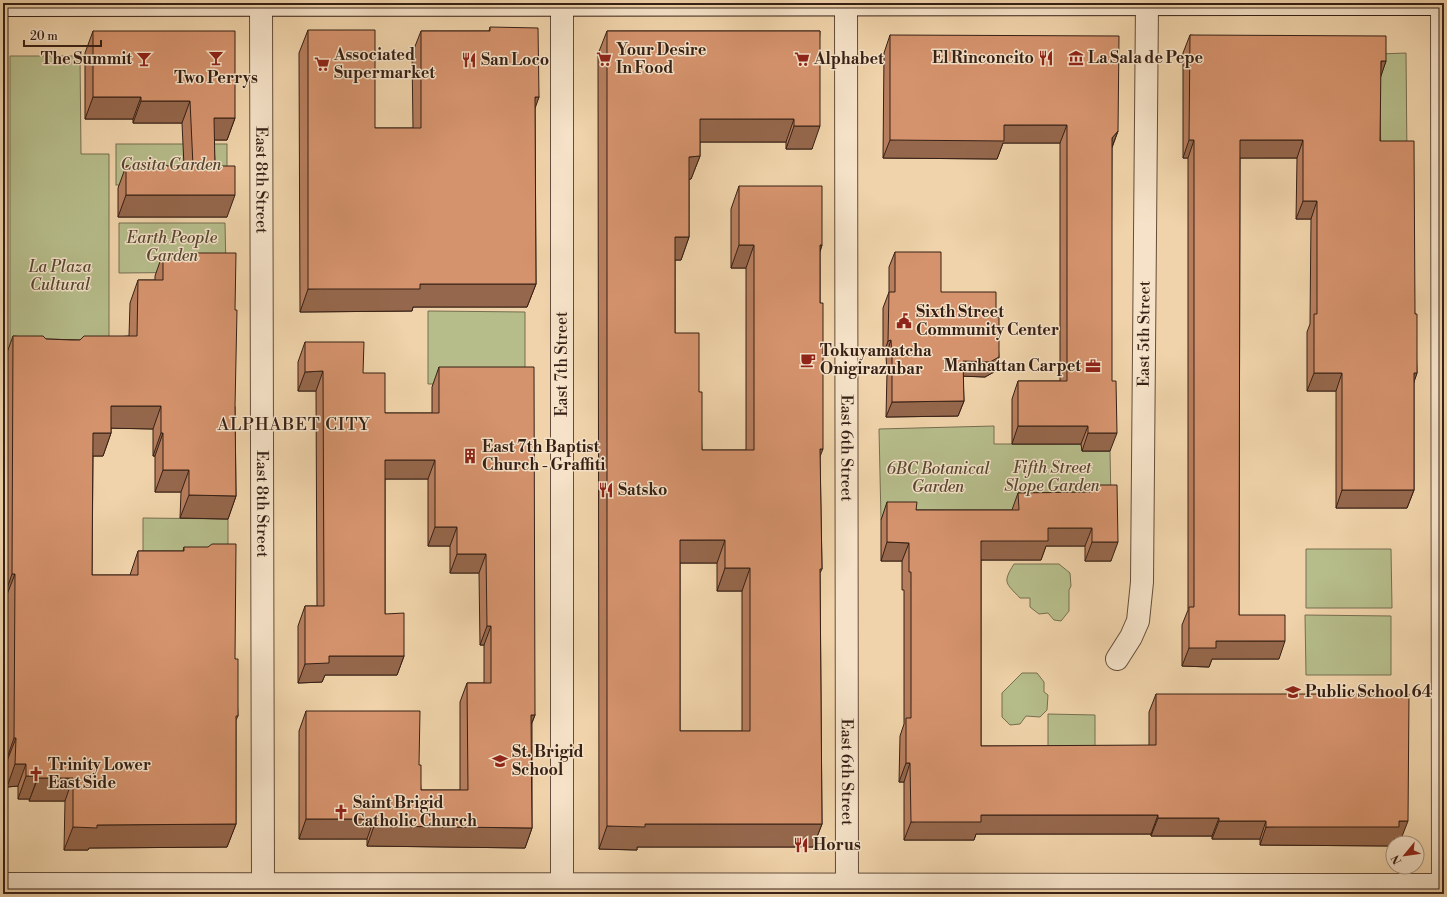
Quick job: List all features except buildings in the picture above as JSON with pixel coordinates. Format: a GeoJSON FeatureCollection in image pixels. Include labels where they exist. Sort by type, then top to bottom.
{"type":"FeatureCollection","features":[{"type":"Feature","properties":{"kind":"street","name":"East 8th Street"},"geometry":{"type":"LineString","coordinates":[[262,4],[263,884]]}},
{"type":"Feature","properties":{"kind":"street","name":"East 7th Street"},"geometry":{"type":"LineString","coordinates":[[562,4],[562,889]]}},
{"type":"Feature","properties":{"kind":"street","name":"East 6th Street"},"geometry":{"type":"LineString","coordinates":[[846,4],[847,889]]}},
{"type":"Feature","properties":{"kind":"street","name":"East 5th Street"},"geometry":{"type":"LineString","coordinates":[[1117,659],[1131,637],[1138,621],[1142,582],[1146,4]]}},
{"type":"Feature","properties":{"kind":"street"},"geometry":{"type":"LineString","coordinates":[[3,5],[1443,4],[1443,888],[562,889],[263,884],[3,884]]}},
{"type":"Feature","properties":{"kind":"green space"},"geometry":{"type":"Polygon","coordinates":[[[1406,53],[1407,159],[1381,159],[1379,54],[1406,53]]]}},
{"type":"Feature","properties":{"kind":"green space","name":"La Plaza Cultural"},"geometry":{"type":"Polygon","coordinates":[[[10,56],[80,56],[81,154],[109,154],[109,355],[10,355],[10,56]]]}},
{"type":"Feature","properties":{"kind":"green space","name":"Casita Garden"},"geometry":{"type":"Polygon","coordinates":[[[116,144],[227,144],[227,185],[116,185],[116,144]]]}},
{"type":"Feature","properties":{"kind":"green space","name":"Earth People Garden"},"geometry":{"type":"Polygon","coordinates":[[[119,223],[225,223],[226,272],[119,273],[119,223]]]}},
{"type":"Feature","properties":{"kind":"green space"},"geometry":{"type":"Polygon","coordinates":[[[428,311],[525,312],[525,384],[428,384],[428,311]]]}},
{"type":"Feature","properties":{"kind":"green space"},"geometry":{"type":"Polygon","coordinates":[[[994,426],[994,444],[1081,444],[1082,451],[1110,451],[1111,503],[1076,510],[881,520],[879,429],[994,426]]]}},
{"type":"Feature","properties":{"kind":"green space"},"geometry":{"type":"Polygon","coordinates":[[[143,518],[228,519],[228,567],[143,566],[143,518]]]}},
{"type":"Feature","properties":{"kind":"green space"},"geometry":{"type":"Polygon","coordinates":[[[1306,549],[1391,549],[1392,608],[1306,608],[1306,549]]]}},
{"type":"Feature","properties":{"kind":"green space"},"geometry":{"type":"Polygon","coordinates":[[[1014,564],[1059,564],[1070,573],[1071,586],[1069,590],[1069,611],[1061,621],[1054,620],[1048,613],[1039,614],[1030,607],[1030,598],[1020,598],[1011,589],[1007,579],[1014,564]]]}},
{"type":"Feature","properties":{"kind":"green space"},"geometry":{"type":"Polygon","coordinates":[[[1305,615],[1391,616],[1391,675],[1306,675],[1305,615]]]}},
{"type":"Feature","properties":{"kind":"green space"},"geometry":{"type":"Polygon","coordinates":[[[1022,673],[1037,673],[1044,682],[1044,692],[1048,695],[1047,710],[1040,717],[1026,716],[1020,724],[1010,725],[1002,717],[1002,693],[1022,673]]]}},
{"type":"Feature","properties":{"kind":"green space"},"geometry":{"type":"Polygon","coordinates":[[[1048,714],[1095,715],[1095,753],[1048,753],[1048,714]]]}},
{"type":"Feature","properties":{"kind":"place","name":"Two Perrys"},"geometry":{"type":"Point","coordinates":[216,58]}},
{"type":"Feature","properties":{"kind":"place","name":"El Rinconcito"},"geometry":{"type":"Point","coordinates":[1046,58]}},
{"type":"Feature","properties":{"kind":"place","name":"La Sala de Pepe"},"geometry":{"type":"Point","coordinates":[1076,58]}},
{"type":"Feature","properties":{"kind":"place","name":"The Summit"},"geometry":{"type":"Point","coordinates":[144,59]}},
{"type":"Feature","properties":{"kind":"place","name":"Your Desire In Food"},"geometry":{"type":"Point","coordinates":[604,59]}},
{"type":"Feature","properties":{"kind":"place","name":"Alphabet"},"geometry":{"type":"Point","coordinates":[802,59]}},
{"type":"Feature","properties":{"kind":"place","name":"San Loco"},"geometry":{"type":"Point","coordinates":[469,60]}},
{"type":"Feature","properties":{"kind":"place","name":"Associated Supermarket"},"geometry":{"type":"Point","coordinates":[322,64]}},
{"type":"Feature","properties":{"kind":"place","name":"Sixth Street Community Center"},"geometry":{"type":"Point","coordinates":[904,321]}},
{"type":"Feature","properties":{"kind":"place","name":"Tokuyamatcha Onigirazubar"},"geometry":{"type":"Point","coordinates":[808,360]}},
{"type":"Feature","properties":{"kind":"place","name":"Manhattan Carpet"},"geometry":{"type":"Point","coordinates":[1093,366]}},
{"type":"Feature","properties":{"kind":"place","name":"East 7th Baptist Church - Graffiti"},"geometry":{"type":"Point","coordinates":[470,456]}},
{"type":"Feature","properties":{"kind":"place","name":"Satsko"},"geometry":{"type":"Point","coordinates":[606,490]}},
{"type":"Feature","properties":{"kind":"place","name":"Public School 64"},"geometry":{"type":"Point","coordinates":[1293,692]}},
{"type":"Feature","properties":{"kind":"place","name":"St. Brigid School"},"geometry":{"type":"Point","coordinates":[500,761]}},
{"type":"Feature","properties":{"kind":"place","name":"Trinity Lower East Side"},"geometry":{"type":"Point","coordinates":[36,774]}},
{"type":"Feature","properties":{"kind":"place","name":"Saint Brigid Catholic Church"},"geometry":{"type":"Point","coordinates":[341,812]}},
{"type":"Feature","properties":{"kind":"place","name":"Horus"},"geometry":{"type":"Point","coordinates":[801,845]}},
{"type":"Feature","properties":{"kind":"district","name":"ALPHABET CITY"},"geometry":{"type":"Point","coordinates":[294,425]}},
{"type":"Feature","properties":{"kind":"park label","name":"Fifth Street Slope Garden"},"geometry":{"type":"Point","coordinates":[1052,477]}},
{"type":"Feature","properties":{"kind":"park label","name":"6BC Botanical Garden"},"geometry":{"type":"Point","coordinates":[938,478]}}]}
